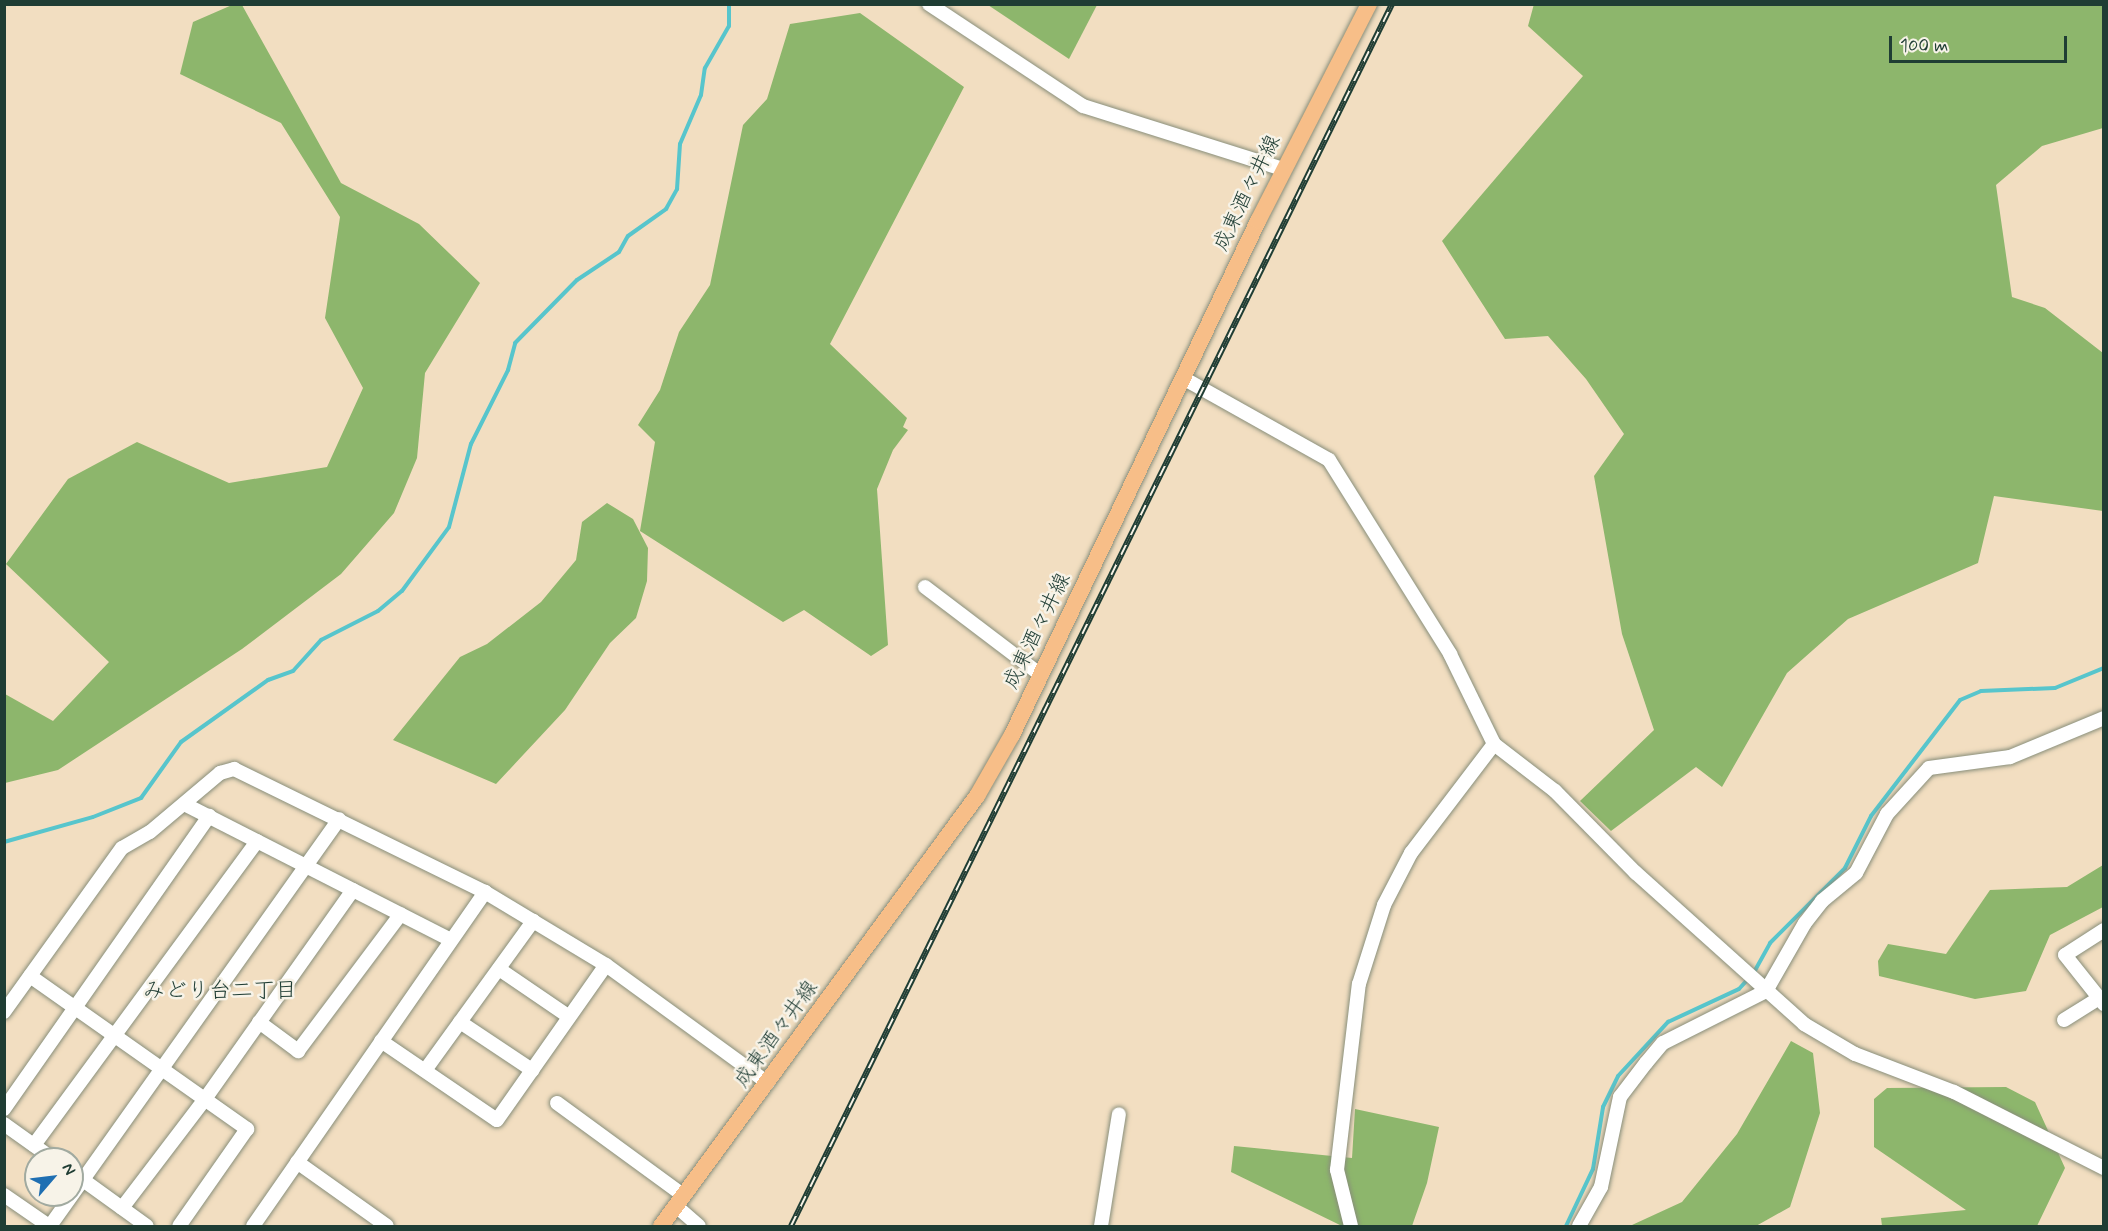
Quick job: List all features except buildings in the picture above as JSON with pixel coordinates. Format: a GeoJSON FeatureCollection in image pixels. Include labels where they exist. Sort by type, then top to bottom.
{"type":"FeatureCollection","features":[{"type":"Feature","properties":{"kind":"main road","name":"成東酒々井線"},"geometry":{"type":"LineString","coordinates":[[661,1227],[947,842],[1012,735],[1283,169],[1369,4]]}},
{"type":"Feature","properties":{"kind":"street"},"geometry":{"type":"LineString","coordinates":[[929,4],[1083,106],[1283,169]]}},
{"type":"Feature","properties":{"kind":"street"},"geometry":{"type":"LineString","coordinates":[[1183,378],[1329,460],[1450,654],[1494,744],[1555,791],[1636,873],[1804,1024],[1855,1054],[1954,1092],[2103,1168]]}},
{"type":"Feature","properties":{"kind":"street"},"geometry":{"type":"LineString","coordinates":[[925,587],[1041,675]]}},
{"type":"Feature","properties":{"kind":"street"},"geometry":{"type":"LineString","coordinates":[[1579,1227],[1601,1187],[1620,1096],[1663,1043],[1766,991],[1805,923],[1822,901],[1856,873],[1887,814],[1929,768],[2010,757],[2103,718]]}},
{"type":"Feature","properties":{"kind":"street"},"geometry":{"type":"LineString","coordinates":[[1352,1227],[1337,1170],[1359,984],[1384,905],[1411,853],[1494,744]]}},
{"type":"Feature","properties":{"kind":"street"},"geometry":{"type":"LineString","coordinates":[[4,1012],[122,848],[186,805],[220,773],[234,769],[484,891],[606,965],[768,1083]]}},
{"type":"Feature","properties":{"kind":"street"},"geometry":{"type":"LineString","coordinates":[[186,805],[451,940]]}},
{"type":"Feature","properties":{"kind":"street"},"geometry":{"type":"LineString","coordinates":[[4,1109],[209,816]]}},
{"type":"Feature","properties":{"kind":"street"},"geometry":{"type":"LineString","coordinates":[[84,1168],[161,1068],[339,819]]}},
{"type":"Feature","properties":{"kind":"street"},"geometry":{"type":"LineString","coordinates":[[34,1145],[257,841]]}},
{"type":"Feature","properties":{"kind":"street"},"geometry":{"type":"LineString","coordinates":[[122,1208],[205,1099],[353,890]]}},
{"type":"Feature","properties":{"kind":"street"},"geometry":{"type":"LineString","coordinates":[[258,1225],[297,1162],[484,891]]}},
{"type":"Feature","properties":{"kind":"street"},"geometry":{"type":"LineString","coordinates":[[259,1022],[298,1051],[402,915]]}},
{"type":"Feature","properties":{"kind":"street"},"geometry":{"type":"LineString","coordinates":[[426,1069],[533,921]]}},
{"type":"Feature","properties":{"kind":"street"},"geometry":{"type":"LineString","coordinates":[[2064,1020],[2100,1002],[2065,955],[2103,930]]}},
{"type":"Feature","properties":{"kind":"street"},"geometry":{"type":"LineString","coordinates":[[381,1041],[426,1069],[497,1120],[606,965]]}},
{"type":"Feature","properties":{"kind":"street"},"geometry":{"type":"LineString","coordinates":[[498,969],[568,1016]]}},
{"type":"Feature","properties":{"kind":"street"},"geometry":{"type":"LineString","coordinates":[[30,976],[247,1129],[179,1227]]}},
{"type":"Feature","properties":{"kind":"street"},"geometry":{"type":"LineString","coordinates":[[460,1022],[532,1070]]}},
{"type":"Feature","properties":{"kind":"street"},"geometry":{"type":"LineString","coordinates":[[557,1103],[680,1201],[699,1227]]}},
{"type":"Feature","properties":{"kind":"street"},"geometry":{"type":"LineString","coordinates":[[1101,1227],[1119,1114]]}},
{"type":"Feature","properties":{"kind":"street"},"geometry":{"type":"LineString","coordinates":[[4,1124],[37,1147]]}},
{"type":"Feature","properties":{"kind":"street"},"geometry":{"type":"LineString","coordinates":[[297,1162],[387,1227]]}},
{"type":"Feature","properties":{"kind":"street"},"geometry":{"type":"LineString","coordinates":[[84,1180],[147,1227]]}},
{"type":"Feature","properties":{"kind":"street"},"geometry":{"type":"LineString","coordinates":[[4,1195],[49,1227],[60,1207]]}},
{"type":"Feature","properties":{"kind":"green space"},"geometry":{"type":"Polygon","coordinates":[[[1534,4],[2103,5],[2103,128],[2042,146],[1996,185],[2012,297],[2045,308],[2103,353],[2103,511],[1994,496],[1978,563],[1848,619],[1787,673],[1722,787],[1696,767],[1611,831],[1580,801],[1654,730],[1622,634],[1594,476],[1624,434],[1586,379],[1548,336],[1505,339],[1442,241],[1583,76],[1528,26],[1534,4]]]}},
{"type":"Feature","properties":{"kind":"green space"},"geometry":{"type":"Polygon","coordinates":[[[232,5],[242,5],[341,183],[419,224],[480,283],[425,373],[417,458],[394,513],[341,574],[242,649],[58,770],[5,783],[5,694],[53,721],[109,662],[6,564],[68,479],[137,442],[229,483],[327,467],[363,388],[325,318],[340,217],[281,123],[180,74],[193,22],[232,5]]]}},
{"type":"Feature","properties":{"kind":"green space"},"geometry":{"type":"Polygon","coordinates":[[[988,5],[1097,5],[1069,59],[988,5]]]}},
{"type":"Feature","properties":{"kind":"green space"},"geometry":{"type":"Polygon","coordinates":[[[860,13],[964,87],[830,344],[907,418],[903,427],[908,430],[893,450],[877,489],[888,645],[871,656],[804,610],[783,622],[640,531],[655,442],[638,425],[660,390],[679,332],[710,285],[743,125],[767,99],[790,24],[860,13]]]}},
{"type":"Feature","properties":{"kind":"green space"},"geometry":{"type":"Polygon","coordinates":[[[607,503],[633,519],[648,548],[647,581],[636,618],[610,643],[565,710],[496,784],[393,740],[460,657],[487,644],[541,602],[576,560],[582,522],[607,503]]]}},
{"type":"Feature","properties":{"kind":"green space"},"geometry":{"type":"Polygon","coordinates":[[[2103,865],[2103,907],[2050,935],[2026,991],[1975,999],[1879,976],[1878,961],[1888,944],[1946,954],[1990,890],[2067,887],[2103,865]]]}},
{"type":"Feature","properties":{"kind":"green space"},"geometry":{"type":"Polygon","coordinates":[[[1791,1041],[1813,1053],[1820,1113],[1790,1207],[1756,1226],[1598,1226],[1632,1225],[1682,1202],[1737,1134],[1791,1041]]]}},
{"type":"Feature","properties":{"kind":"green space"},"geometry":{"type":"Polygon","coordinates":[[[2006,1087],[2035,1102],[2065,1168],[2037,1226],[1882,1226],[1881,1218],[1966,1210],[1874,1147],[1874,1099],[1887,1088],[2006,1087]]]}},
{"type":"Feature","properties":{"kind":"green space"},"geometry":{"type":"Polygon","coordinates":[[[1355,1109],[1439,1127],[1427,1183],[1412,1226],[1342,1226],[1231,1172],[1234,1146],[1352,1158],[1355,1109]]]}},
{"type":"Feature","properties":{"kind":"waterway"},"geometry":{"type":"LineString","coordinates":[[4,842],[93,817],[141,798],[181,742],[268,680],[293,671],[321,640],[378,611],[402,591],[449,527],[471,444],[508,370],[515,343],[577,280],[619,252],[628,236],[666,209],[677,189],[680,144],[701,95],[705,68],[729,26],[729,4]]}},
{"type":"Feature","properties":{"kind":"waterway"},"geometry":{"type":"LineString","coordinates":[[1753,974],[1770,943],[1845,868],[1871,816],[1960,700],[1981,691],[2055,688],[2104,668]]}},
{"type":"Feature","properties":{"kind":"waterway"},"geometry":{"type":"LineString","coordinates":[[1566,1226],[1593,1169],[1603,1107],[1618,1076],[1668,1022],[1739,989],[1748,979]]}},
{"type":"Feature","properties":{"kind":"railway"},"geometry":{"type":"LineString","coordinates":[[791,1226],[1392,4]]}},
{"type":"Feature","properties":{"kind":"district","name":"みどり台二丁目"},"geometry":{"type":"Point","coordinates":[220,992]}}]}
